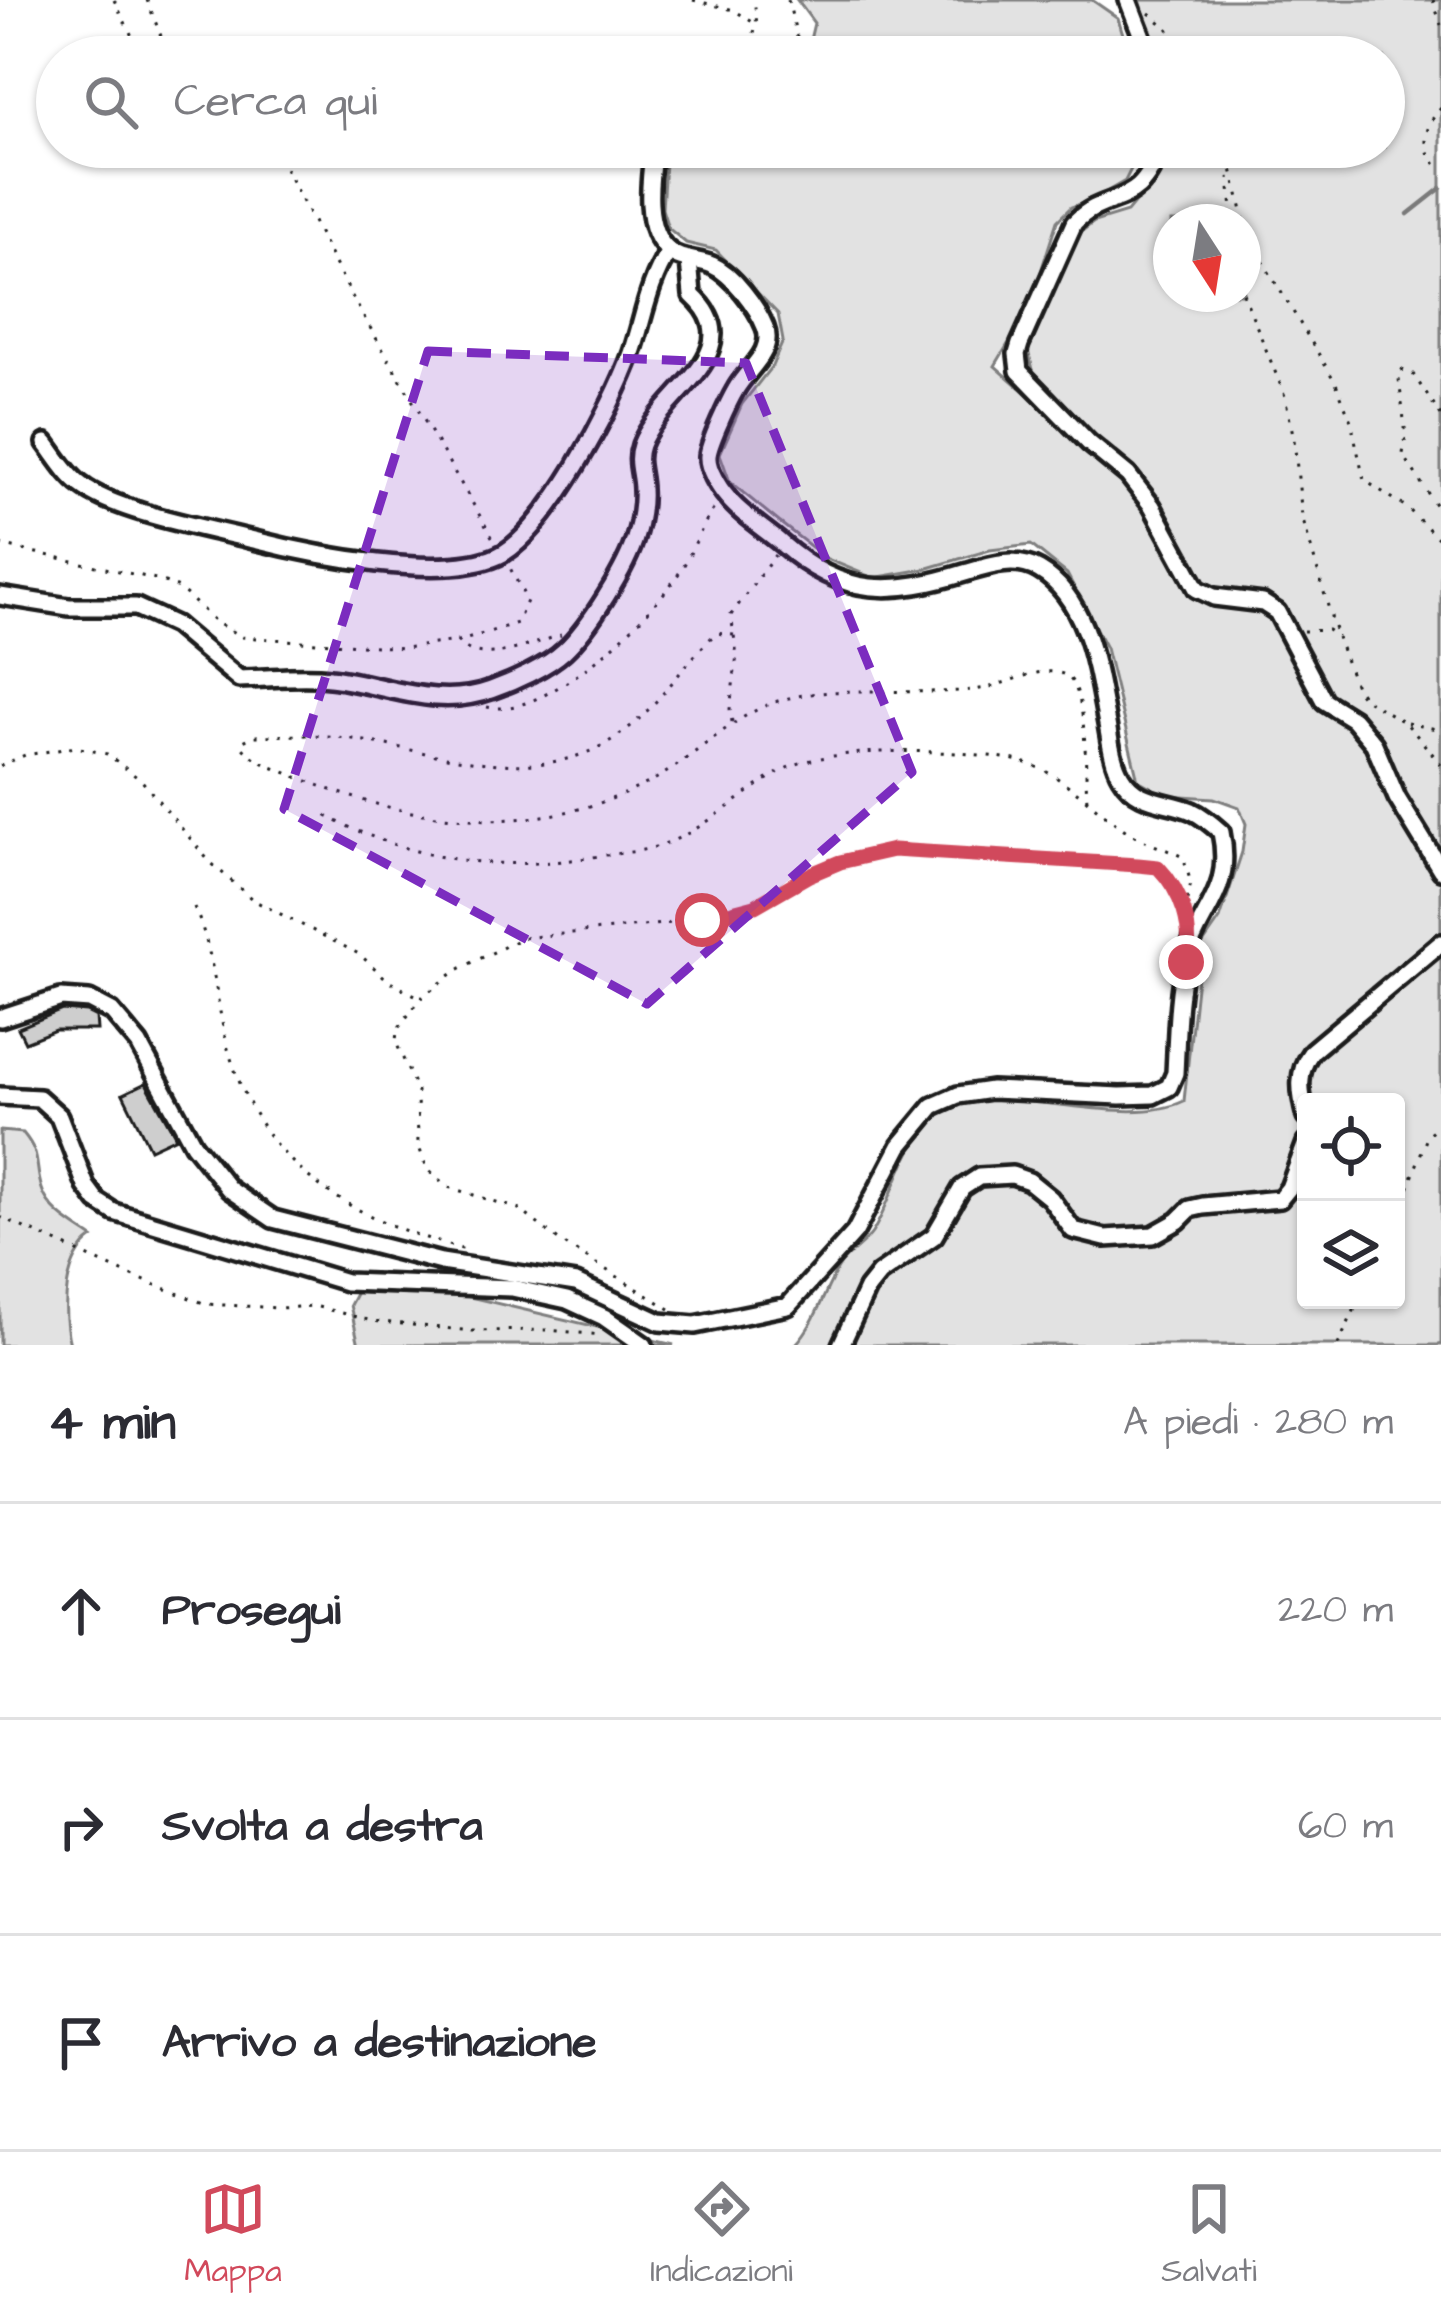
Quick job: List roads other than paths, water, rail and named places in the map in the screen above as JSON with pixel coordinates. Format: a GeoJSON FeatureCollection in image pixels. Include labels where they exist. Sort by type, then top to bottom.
{"type":"FeatureCollection","features":[{"type":"Feature","properties":{"kind":"street"},"geometry":{"type":"LineString","coordinates":[[1128,0],[1142,36]]}},
{"type":"Feature","properties":{"kind":"street"},"geometry":{"type":"LineString","coordinates":[[0,1018],[61,998],[89,1000],[112,1012],[140,1045],[194,1144],[229,1190],[273,1220],[441,1262],[576,1283],[660,1322],[695,1325],[788,1306],[856,1232],[901,1146],[933,1106],[958,1095],[991,1090],[1120,1096],[1153,1095],[1169,1087],[1175,1073],[1188,952],[1213,907],[1226,855],[1221,832],[1191,810],[1138,795],[1121,776],[1112,753],[1092,648],[1073,609],[1038,569],[1020,563],[993,564],[892,589],[865,589],[834,580],[728,499],[708,455],[736,389],[766,350],[767,332],[726,274],[669,251],[656,232],[651,211],[653,168]]}},
{"type":"Feature","properties":{"kind":"street"},"geometry":{"type":"LineString","coordinates":[[1153,168],[1142,184],[1074,223],[1016,354],[1019,371],[1128,475],[1152,506],[1197,589],[1214,597],[1263,602],[1277,612],[1324,701],[1353,719],[1375,745],[1397,798],[1441,870]]}},
{"type":"Feature","properties":{"kind":"street"},"geometry":{"type":"LineString","coordinates":[[46,443],[81,485],[141,512],[272,544],[386,563],[469,566],[502,555],[563,491],[631,356],[651,279],[669,251]]}},
{"type":"Feature","properties":{"kind":"street"},"geometry":{"type":"LineString","coordinates":[[0,596],[69,607],[136,607],[175,625],[238,679],[328,677],[451,700],[492,690],[563,653],[585,625],[636,536],[643,490],[637,461],[643,440],[713,346],[716,327],[709,310],[692,295],[689,260]]}},
{"type":"Feature","properties":{"kind":"street"},"geometry":{"type":"LineString","coordinates":[[1300,1093],[1301,1073],[1312,1052],[1441,943]]}},
{"type":"Feature","properties":{"kind":"street"},"geometry":{"type":"LineString","coordinates":[[0,1096],[39,1098],[59,1116],[86,1186],[114,1212],[346,1282],[512,1288],[567,1300],[604,1317],[644,1345]]}},
{"type":"Feature","properties":{"kind":"street"},"geometry":{"type":"LineString","coordinates":[[841,1345],[879,1274],[934,1236],[962,1188],[979,1177],[1012,1174],[1050,1198],[1073,1230],[1092,1237],[1131,1239],[1166,1229],[1190,1209],[1280,1199],[1297,1166]]}},
{"type":"Feature","properties":{"kind":"waterway"},"geometry":{"type":"LineString","coordinates":[[1408,214],[1441,188]]}}]}
